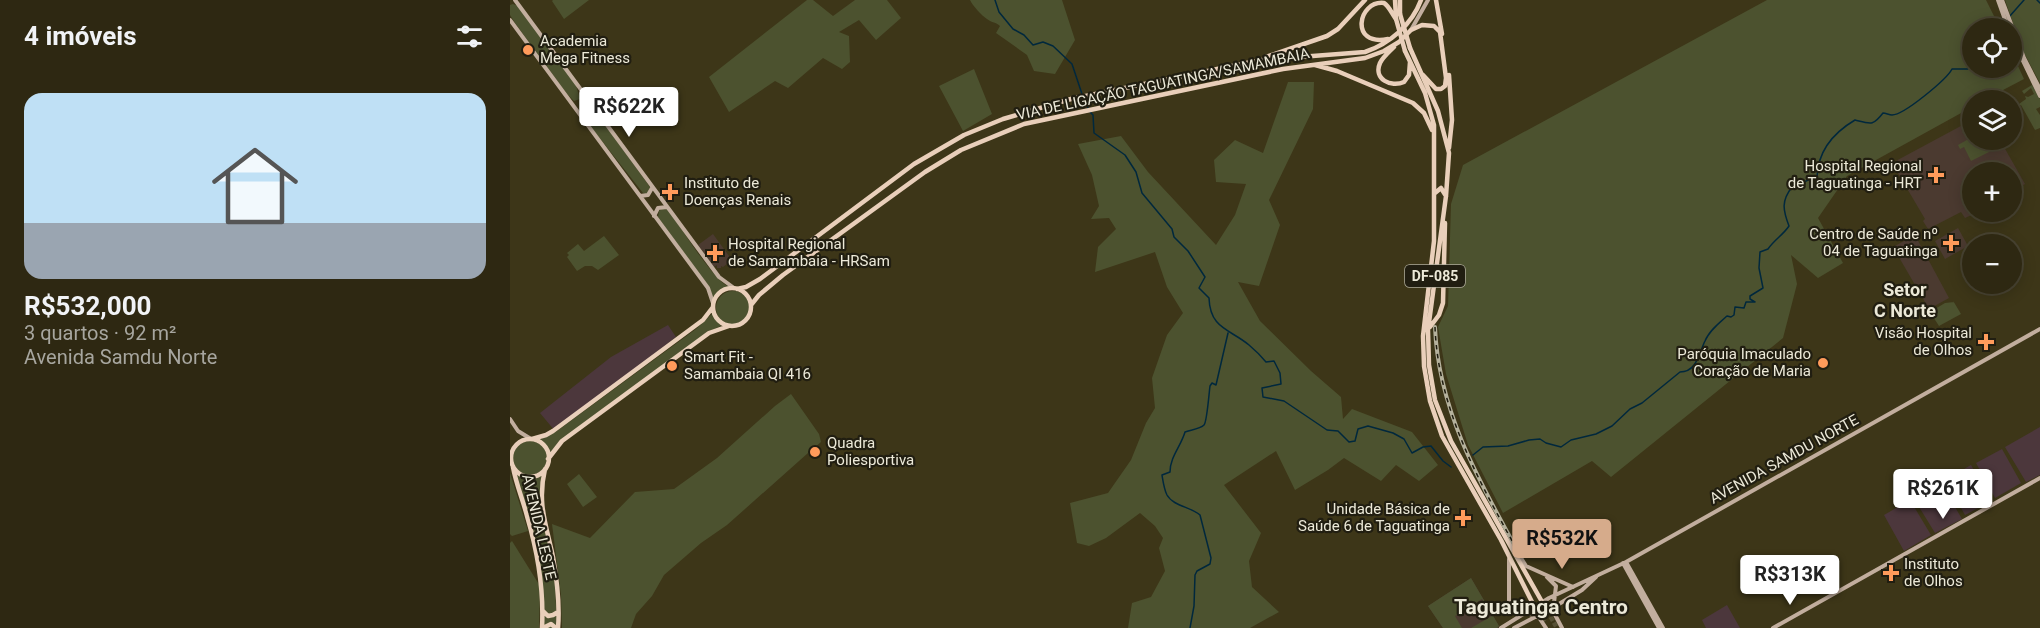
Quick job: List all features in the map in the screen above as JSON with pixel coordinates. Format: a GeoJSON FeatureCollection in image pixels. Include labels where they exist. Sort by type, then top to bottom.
{"type":"FeatureCollection","features":[{"type":"Feature","properties":{"kind":"main road"},"geometry":{"type":"LineString","coordinates":[[515,0],[718,277],[746,294],[751,305],[747,319],[738,325],[709,333],[562,441],[548,459],[545,469],[536,475],[526,476],[516,471],[511,463],[511,456],[519,442],[546,435],[643,366],[703,320],[713,305],[715,297],[723,290],[735,288]]}},
{"type":"Feature","properties":{"kind":"main road"},"geometry":{"type":"LineString","coordinates":[[1261,60],[1327,36],[1338,29],[1365,0]]}},
{"type":"Feature","properties":{"kind":"main road","name":"DF-085"},"geometry":{"type":"LineString","coordinates":[[1395,0],[1396,19],[1429,104],[1434,138],[1434,241],[1423,336],[1424,366],[1430,401],[1442,435],[1507,553],[1537,602]]}},
{"type":"Feature","properties":{"kind":"main road","name":"DF-085"},"geometry":{"type":"LineString","coordinates":[[1400,0],[1400,14],[1407,49],[1423,75],[1438,111],[1449,153],[1446,197],[1428,330],[1431,381],[1443,423],[1461,460],[1502,530],[1537,602]]}},
{"type":"Feature","properties":{"kind":"main road"},"geometry":{"type":"LineString","coordinates":[[1411,30],[1428,0]]}},
{"type":"Feature","properties":{"kind":"main road"},"geometry":{"type":"LineString","coordinates":[[1436,0],[1450,84],[1449,153]]}},
{"type":"Feature","properties":{"kind":"main road"},"geometry":{"type":"LineString","coordinates":[[2000,0],[2006,18]]}},
{"type":"Feature","properties":{"kind":"main road"},"geometry":{"type":"LineString","coordinates":[[1393,37],[1381,40],[1369,36],[1363,30],[1360,20],[1361,12],[1370,2],[1377,1],[1385,4],[1396,19]]}},
{"type":"Feature","properties":{"kind":"main road","name":"VIA DE LIGAÇÃO TAGUATINGA/SAMAMBAIA"},"geometry":{"type":"LineString","coordinates":[[751,305],[763,291],[902,189],[947,158],[987,138],[1024,124],[1226,74],[1235,67],[1261,60],[1365,52],[1393,37],[1412,17],[1421,1]]}},
{"type":"Feature","properties":{"kind":"main road"},"geometry":{"type":"LineString","coordinates":[[510,4],[518,5]]}},
{"type":"Feature","properties":{"kind":"main road"},"geometry":{"type":"LineString","coordinates":[[510,20],[708,288],[716,318],[729,326]]}},
{"type":"Feature","properties":{"kind":"main road"},"geometry":{"type":"LineString","coordinates":[[1411,30],[1429,24],[1437,29],[1442,38],[1445,86],[1436,89],[1423,75]]}},
{"type":"Feature","properties":{"kind":"main road","name":"VIA DE LIGAÇÃO TAGUATINGA/SAMAMBAIA"},"geometry":{"type":"LineString","coordinates":[[735,288],[746,287],[760,279],[932,153],[964,135],[1018,114],[1093,95],[1226,74],[1238,78],[1313,64],[1365,58],[1399,42],[1411,30]]}},
{"type":"Feature","properties":{"kind":"main road"},"geometry":{"type":"LineString","coordinates":[[1399,42],[1381,62],[1379,73],[1381,77],[1391,85],[1404,82],[1409,75],[1410,59]]}},
{"type":"Feature","properties":{"kind":"main road"},"geometry":{"type":"LineString","coordinates":[[2022,54],[2040,89]]}},
{"type":"Feature","properties":{"kind":"main road"},"geometry":{"type":"LineString","coordinates":[[2022,59],[2040,96]]}},
{"type":"Feature","properties":{"kind":"main road"},"geometry":{"type":"LineString","coordinates":[[1313,64],[1413,103],[1424,113],[1434,138]]}},
{"type":"Feature","properties":{"kind":"main road"},"geometry":{"type":"LineString","coordinates":[[1235,67],[1232,72],[1233,76],[1238,78]]}},
{"type":"Feature","properties":{"kind":"main road"},"geometry":{"type":"LineString","coordinates":[[894,179],[898,188],[902,189]]}},
{"type":"Feature","properties":{"kind":"main road"},"geometry":{"type":"LineString","coordinates":[[886,185],[891,186],[895,194]]}},
{"type":"Feature","properties":{"kind":"main road"},"geometry":{"type":"LineString","coordinates":[[639,196],[648,195],[652,187]]}},
{"type":"Feature","properties":{"kind":"main road"},"geometry":{"type":"LineString","coordinates":[[1428,330],[1439,315],[1443,303],[1446,197],[1439,188],[1433,196]]}},
{"type":"Feature","properties":{"kind":"main road"},"geometry":{"type":"LineString","coordinates":[[654,216],[658,208],[667,207]]}},
{"type":"Feature","properties":{"kind":"main road","name":"AVENIDA SAMDU NORTE"},"geometry":{"type":"LineString","coordinates":[[1504,627],[1537,602],[1625,562],[2040,329]]}},
{"type":"Feature","properties":{"kind":"main road"},"geometry":{"type":"LineString","coordinates":[[510,419],[518,431],[546,448],[548,459]]}},
{"type":"Feature","properties":{"kind":"main road","name":"AVENIDA LESTE"},"geometry":{"type":"LineString","coordinates":[[511,463],[536,551],[543,610],[542,628]]}},
{"type":"Feature","properties":{"kind":"main road","name":"AVENIDA LESTE"},"geometry":{"type":"LineString","coordinates":[[545,469],[541,499],[555,571],[559,611],[557,628]]}},
{"type":"Feature","properties":{"kind":"main road"},"geometry":{"type":"LineString","coordinates":[[1773,628],[2040,478]]}},
{"type":"Feature","properties":{"kind":"main road"},"geometry":{"type":"LineString","coordinates":[[1502,530],[1523,563],[1529,568],[1573,587]]}},
{"type":"Feature","properties":{"kind":"main road"},"geometry":{"type":"LineString","coordinates":[[1507,553],[1510,562],[1509,604],[1517,611],[1538,615],[1546,628]]}},
{"type":"Feature","properties":{"kind":"main road"},"geometry":{"type":"LineString","coordinates":[[1625,562],[1661,628]]}},
{"type":"Feature","properties":{"kind":"main road"},"geometry":{"type":"LineString","coordinates":[[1542,573],[1554,583],[1556,590],[1554,614],[1562,628]]}},
{"type":"Feature","properties":{"kind":"main road"},"geometry":{"type":"LineString","coordinates":[[1553,608],[1582,590],[1600,574]]}},
{"type":"Feature","properties":{"kind":"main road"},"geometry":{"type":"LineString","coordinates":[[543,610],[548,616],[559,611]]}},
{"type":"Feature","properties":{"kind":"main road"},"geometry":{"type":"LineString","coordinates":[[1514,628],[1538,615]]}},
{"type":"Feature","properties":{"kind":"main road"},"geometry":{"type":"LineString","coordinates":[[542,628],[551,624],[557,628]]}},
{"type":"Feature","properties":{"kind":"shaded area","name":"Hospital Regional de Taguatinga - HRT"},"geometry":{"type":"Polygon","coordinates":[[[1962,125],[1962,150],[2006,150],[2012,162],[1962,162],[1962,214],[1928,229],[1923,221],[1925,219],[1892,163],[1962,125]]]}},
{"type":"Feature","properties":{"kind":"shaded area","name":"Centro de Saúde nº 04 de Taguatinga"},"geometry":{"type":"Polygon","coordinates":[[[1958,228],[1962,235],[1962,249],[1945,259],[1935,241],[1958,228]]]}},
{"type":"Feature","properties":{"kind":"shaded area","name":"Hospital Regional de Samambaia - HRSam"},"geometry":{"type":"Polygon","coordinates":[[[713,234],[732,260],[721,268],[717,268],[717,265],[714,267],[698,245],[713,234]]]}},
{"type":"Feature","properties":{"kind":"shaded area"},"geometry":{"type":"Polygon","coordinates":[[[1915,235],[1949,298],[1929,309],[1893,247],[1915,235]]]}},
{"type":"Feature","properties":{"kind":"shaded area"},"geometry":{"type":"Polygon","coordinates":[[[668,325],[676,337],[555,431],[540,413],[611,357],[668,325]]]}},
{"type":"Feature","properties":{"kind":"shaded area"},"geometry":{"type":"Polygon","coordinates":[[[2040,427],[2040,475],[2026,482],[2005,447],[2040,427]]]}},
{"type":"Feature","properties":{"kind":"shaded area"},"geometry":{"type":"Polygon","coordinates":[[[2002,449],[2021,483],[1995,498],[1976,463],[2002,449]]]}},
{"type":"Feature","properties":{"kind":"shaded area"},"geometry":{"type":"Polygon","coordinates":[[[1971,465],[1991,501],[1965,515],[1945,480],[1971,465]]]}},
{"type":"Feature","properties":{"kind":"shaded area"},"geometry":{"type":"Polygon","coordinates":[[[1941,483],[1962,519],[1935,533],[1913,497],[1941,483]]]}},
{"type":"Feature","properties":{"kind":"shaded area"},"geometry":{"type":"Polygon","coordinates":[[[1910,500],[1931,535],[1904,551],[1884,515],[1910,500]]]}},
{"type":"Feature","properties":{"kind":"shaded area"},"geometry":{"type":"Polygon","coordinates":[[[1471,578],[1499,626],[1498,628],[1443,628],[1428,606],[1471,578]]]}},
{"type":"Feature","properties":{"kind":"shaded area"},"geometry":{"type":"Polygon","coordinates":[[[1727,605],[1740,628],[1706,628],[1702,620],[1727,605]]]}},
{"type":"Feature","properties":{"kind":"green space"},"geometry":{"type":"Polygon","coordinates":[[[553,0],[589,0],[564,19],[553,0]]]}},
{"type":"Feature","properties":{"kind":"green space"},"geometry":{"type":"Polygon","coordinates":[[[807,0],[813,0],[833,16],[855,0],[887,0],[901,18],[876,40],[859,20],[839,32],[849,36],[850,62],[842,69],[823,58],[788,88],[775,81],[729,112],[709,77],[807,0]]]}},
{"type":"Feature","properties":{"kind":"green space"},"geometry":{"type":"Polygon","coordinates":[[[970,0],[1062,0],[1075,40],[1055,74],[1034,71],[1027,55],[996,33],[1000,26],[982,15],[970,0]]]}},
{"type":"Feature","properties":{"kind":"green space"},"geometry":{"type":"Polygon","coordinates":[[[1767,0],[1986,0],[1995,18],[1962,18],[1962,78],[2022,78],[2022,75],[2024,79],[2003,90],[1962,90],[1962,113],[1847,176],[1818,218],[1843,263],[1818,278],[1791,255],[1797,284],[1783,338],[1611,477],[1592,461],[1503,513],[1468,445],[1446,374],[1438,327],[1448,306],[1451,204],[1463,165],[1767,0]]]}},
{"type":"Feature","properties":{"kind":"green space"},"geometry":{"type":"Polygon","coordinates":[[[2005,0],[2040,0],[2040,83],[2022,49],[2022,18],[2011,18],[2005,0]]]}},
{"type":"Feature","properties":{"kind":"green space"},"geometry":{"type":"Polygon","coordinates":[[[510,5],[518,6],[575,82],[580,99],[574,101],[567,94],[515,23],[510,15],[510,5]]]}},
{"type":"Feature","properties":{"kind":"green space"},"geometry":{"type":"Polygon","coordinates":[[[974,69],[992,114],[963,131],[939,86],[974,69]]]}},
{"type":"Feature","properties":{"kind":"green space"},"geometry":{"type":"Polygon","coordinates":[[[1288,82],[1314,82],[1313,109],[1269,200],[1280,225],[1259,286],[1238,282],[1260,321],[1341,397],[1343,419],[1352,409],[1412,432],[1438,465],[1419,481],[1396,465],[1381,481],[1344,458],[1295,490],[1276,451],[1224,485],[1261,533],[1249,561],[1252,587],[1279,612],[1250,628],[1128,628],[1132,603],[1151,597],[1165,571],[1159,548],[1163,538],[1155,526],[1140,513],[1106,538],[1089,546],[1077,543],[1070,503],[1108,493],[1131,460],[1146,423],[1155,408],[1152,378],[1167,335],[1183,313],[1167,287],[1155,252],[1095,272],[1098,247],[1116,229],[1109,218],[1091,219],[1099,206],[1092,175],[1078,144],[1121,136],[1148,172],[1216,245],[1235,215],[1246,184],[1216,182],[1214,160],[1235,140],[1263,153],[1288,82]]]}},
{"type":"Feature","properties":{"kind":"green space"},"geometry":{"type":"Polygon","coordinates":[[[2032,85],[2040,99],[2040,107],[2036,109],[2040,115],[2040,128],[2035,130],[2022,107],[2025,96],[2034,94],[2031,88],[2024,94],[2022,91],[2032,85]]]}},
{"type":"Feature","properties":{"kind":"green space"},"geometry":{"type":"Polygon","coordinates":[[[592,113],[600,118],[650,187],[647,194],[643,193],[587,122],[592,113]]]}},
{"type":"Feature","properties":{"kind":"green space"},"geometry":{"type":"Polygon","coordinates":[[[1966,150],[1993,150],[1971,161],[1966,150]]]}},
{"type":"Feature","properties":{"kind":"green space"},"geometry":{"type":"Polygon","coordinates":[[[663,208],[668,209],[706,264],[729,287],[722,289],[713,298],[710,289],[658,217],[659,211],[663,208]]]}},
{"type":"Feature","properties":{"kind":"green space"},"geometry":{"type":"Polygon","coordinates":[[[604,236],[619,255],[598,270],[592,266],[585,266],[577,271],[567,257],[569,255],[567,253],[578,244],[584,251],[604,236]]]}},
{"type":"Feature","properties":{"kind":"green space"},"geometry":{"type":"Polygon","coordinates":[[[733,291],[745,296],[750,308],[745,320],[733,325],[721,320],[716,308],[721,296],[733,291]]]}},
{"type":"Feature","properties":{"kind":"green space"},"geometry":{"type":"Polygon","coordinates":[[[1954,302],[1961,314],[1939,326],[1930,312],[1945,303],[1954,302]]]}},
{"type":"Feature","properties":{"kind":"green space"},"geometry":{"type":"Polygon","coordinates":[[[712,314],[721,326],[709,331],[558,443],[549,455],[546,447],[539,440],[557,431],[696,329],[712,314]]]}},
{"type":"Feature","properties":{"kind":"green space"},"geometry":{"type":"Polygon","coordinates":[[[791,394],[819,434],[821,442],[814,448],[820,448],[821,455],[809,456],[808,453],[727,525],[701,543],[664,575],[652,596],[636,614],[631,628],[562,628],[561,595],[552,524],[590,538],[635,492],[674,489],[717,458],[791,394]]]}},
{"type":"Feature","properties":{"kind":"green space"},"geometry":{"type":"Polygon","coordinates":[[[530,441],[542,446],[547,458],[542,470],[530,475],[518,470],[513,458],[518,446],[530,441]]]}},
{"type":"Feature","properties":{"kind":"green space"},"geometry":{"type":"Polygon","coordinates":[[[514,469],[529,476],[544,470],[542,498],[555,585],[557,628],[544,628],[534,539],[514,469]]]}},
{"type":"Feature","properties":{"kind":"green space"},"geometry":{"type":"Polygon","coordinates":[[[510,473],[528,531],[512,536],[510,534],[510,473]]]}},
{"type":"Feature","properties":{"kind":"green space"},"geometry":{"type":"Polygon","coordinates":[[[579,474],[597,497],[583,507],[567,484],[579,474]]]}},
{"type":"Feature","properties":{"kind":"green space"},"geometry":{"type":"Polygon","coordinates":[[[512,541],[540,586],[539,628],[510,628],[510,543],[512,541]]]}},
{"type":"Feature","properties":{"kind":"green space"},"geometry":{"type":"Polygon","coordinates":[[[1471,578],[1499,626],[1497,628],[1471,628],[1492,616],[1482,599],[1455,616],[1462,628],[1443,628],[1428,606],[1471,578]]]}},
{"type":"Feature","properties":{"kind":"waterway"},"geometry":{"type":"LineString","coordinates":[[995,0],[999,12],[1013,29],[1024,35],[1033,45],[1043,42],[1053,46],[1072,64],[1082,94]]}},
{"type":"Feature","properties":{"kind":"waterway"},"geometry":{"type":"LineString","coordinates":[[2009,17],[2024,0]]}},
{"type":"Feature","properties":{"kind":"waterway"},"geometry":{"type":"LineString","coordinates":[[2037,0],[2040,3]]}},
{"type":"Feature","properties":{"kind":"waterway"},"geometry":{"type":"LineString","coordinates":[[1473,455],[1483,447],[1508,446],[1529,440],[1540,439],[1561,447],[1571,440],[1596,434],[1612,426],[1630,409],[1642,403],[1680,372],[1690,369],[1697,361],[1714,327],[1727,316],[1734,315],[1735,307],[1744,308],[1746,302],[1755,302],[1750,299],[1750,296],[1763,288],[1759,268],[1760,252],[1768,249],[1789,226],[1784,210],[1786,197],[1792,187],[1817,177],[1820,159],[1834,137],[1855,120],[1871,123],[1883,113],[1892,115],[1906,109],[1934,88],[1952,69],[1962,69]]}},
{"type":"Feature","properties":{"kind":"waterway"},"geometry":{"type":"LineString","coordinates":[[1083,99],[1088,108]]}},
{"type":"Feature","properties":{"kind":"waterway"},"geometry":{"type":"LineString","coordinates":[[1090,112],[1093,115],[1094,133],[1125,155],[1136,172],[1142,193],[1172,229],[1174,237],[1188,251],[1205,277],[1199,288],[1209,298],[1210,308],[1217,322],[1249,345],[1266,362],[1274,361],[1280,373],[1281,384],[1262,388],[1263,397],[1284,401],[1327,430],[1338,431],[1349,442],[1355,441],[1358,429],[1368,426],[1393,433],[1404,439],[1412,453],[1423,447],[1431,446],[1451,467]]}},
{"type":"Feature","properties":{"kind":"waterway"},"geometry":{"type":"LineString","coordinates":[[1190,628],[1194,606],[1195,575],[1197,571],[1210,564],[1211,558],[1200,515],[1170,499],[1165,490],[1162,475],[1170,472],[1172,461],[1185,432],[1200,428],[1205,423],[1210,386],[1212,383],[1216,385],[1228,333]]}},
{"type":"Feature","properties":{"kind":"tunnel"},"geometry":{"type":"LineString","coordinates":[[1541,600],[1557,628]]}},
{"type":"Feature","properties":{"kind":"tunnel"},"geometry":{"type":"LineString","coordinates":[[1533,604],[1544,622]]}},
{"type":"Feature","properties":{"kind":"railway"},"geometry":{"type":"LineString","coordinates":[[1435,327],[1443,385],[1452,414],[1474,468],[1515,546]]}},
{"type":"Feature","properties":{"kind":"place","name":"Academia Mega Fitness"},"geometry":{"type":"Point","coordinates":[528,50]}},
{"type":"Feature","properties":{"kind":"place","name":"Hospital Regional de Taguatinga - HRT"},"geometry":{"type":"Point","coordinates":[1936,175]}},
{"type":"Feature","properties":{"kind":"place","name":"Instituto de Doenças Renais"},"geometry":{"type":"Point","coordinates":[670,192]}},
{"type":"Feature","properties":{"kind":"place","name":"Centro de Saúde nº 04 de Taguatinga"},"geometry":{"type":"Point","coordinates":[1951,243]}},
{"type":"Feature","properties":{"kind":"place","name":"Hospital Regional de Samambaia - HRSam"},"geometry":{"type":"Point","coordinates":[715,253]}},
{"type":"Feature","properties":{"kind":"place","name":"Visão Hospital de Olhos"},"geometry":{"type":"Point","coordinates":[1986,342]}},
{"type":"Feature","properties":{"kind":"place","name":"Paróquia Imaculado Coração de Maria"},"geometry":{"type":"Point","coordinates":[1823,363]}},
{"type":"Feature","properties":{"kind":"place","name":"Smart Fit - Samambaia QI 416"},"geometry":{"type":"Point","coordinates":[672,366]}},
{"type":"Feature","properties":{"kind":"place","name":"Quadra Poliesportiva"},"geometry":{"type":"Point","coordinates":[815,452]}},
{"type":"Feature","properties":{"kind":"place","name":"Unidade Básica de Saúde 6 de Taguatinga"},"geometry":{"type":"Point","coordinates":[1463,518]}},
{"type":"Feature","properties":{"kind":"place","name":"Instituto de Olhos"},"geometry":{"type":"Point","coordinates":[1891,573]}},
{"type":"Feature","properties":{"kind":"district","name":"Setor C Norte"},"geometry":{"type":"Point","coordinates":[1905,299]}},
{"type":"Feature","properties":{"kind":"district","name":"Taguatinga Centro"},"geometry":{"type":"Point","coordinates":[1541,607]}}]}
